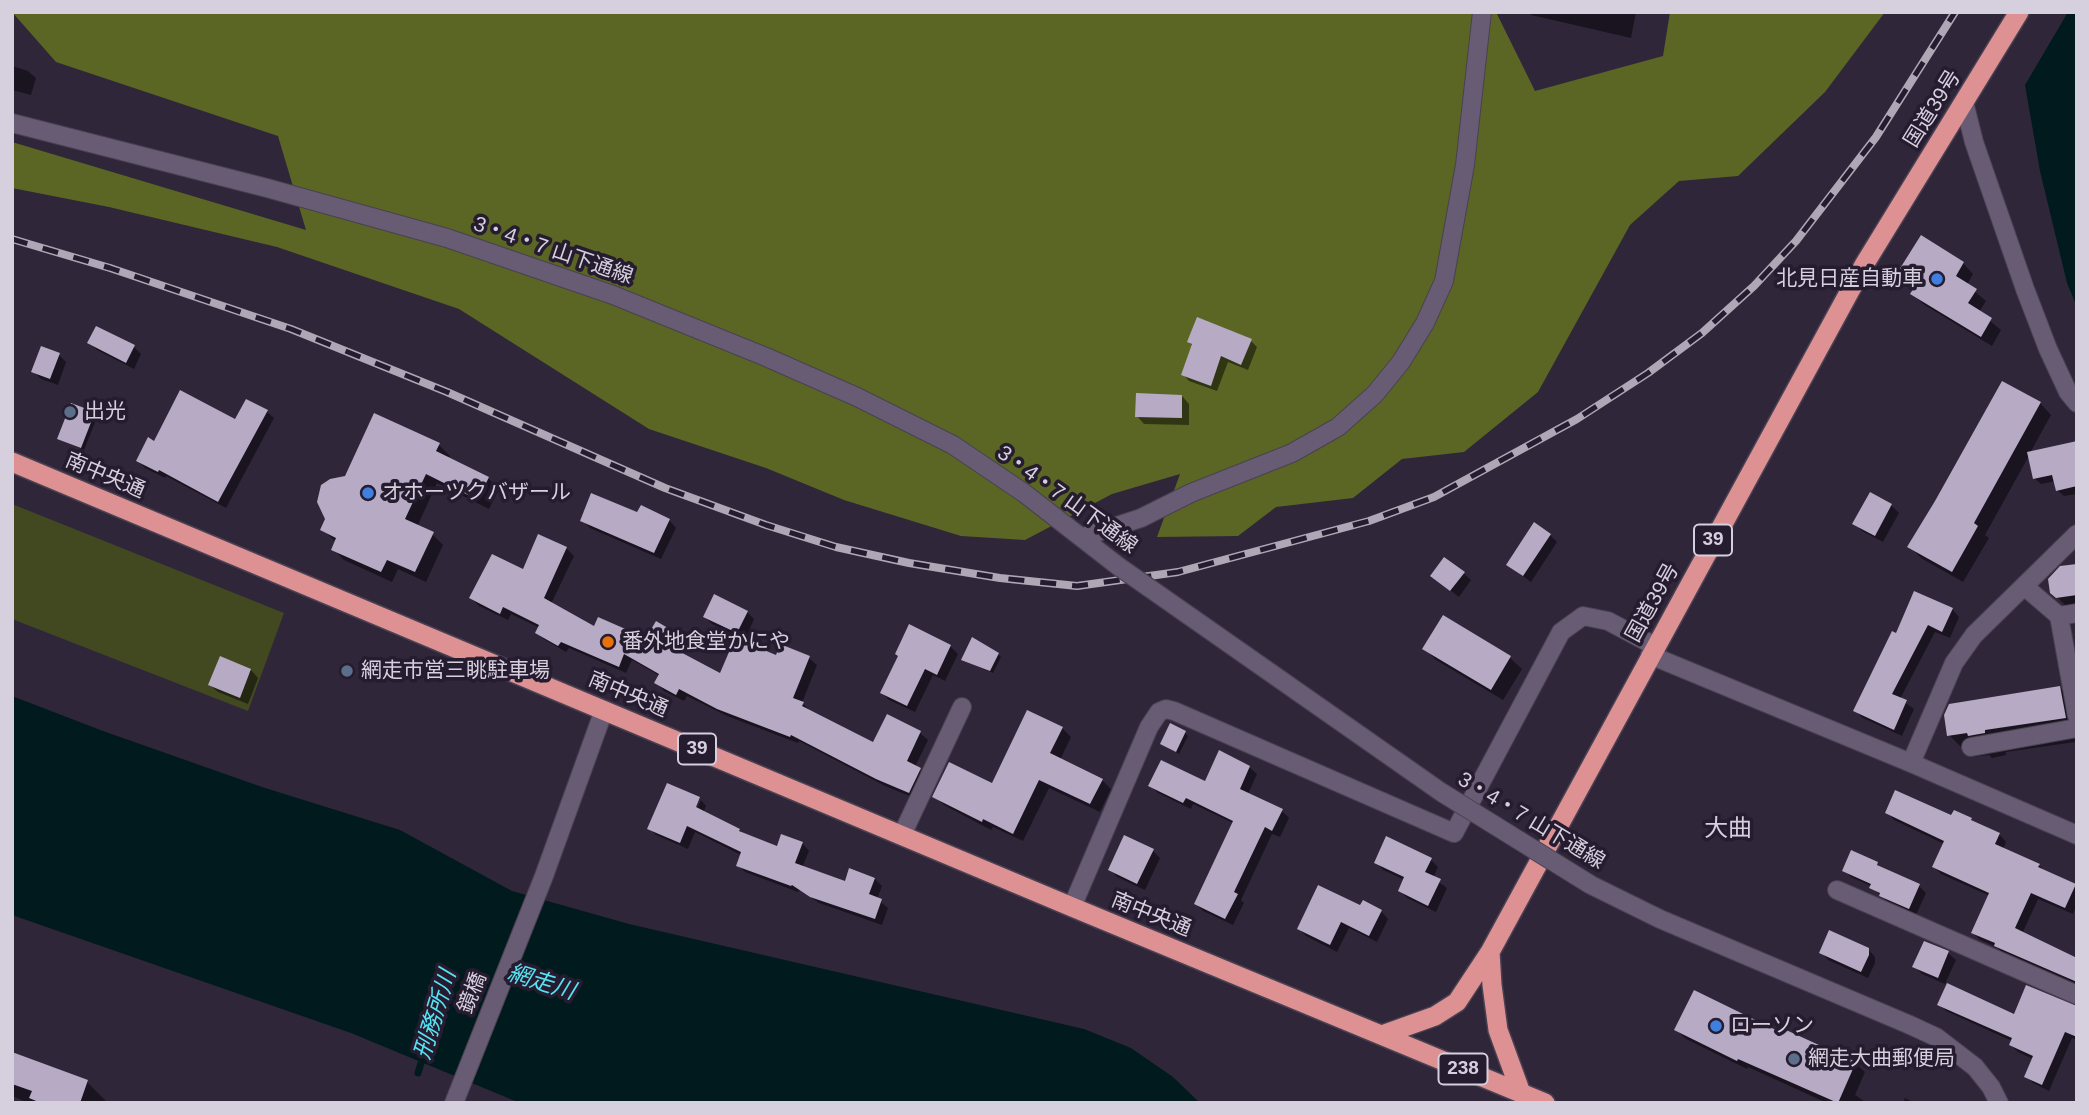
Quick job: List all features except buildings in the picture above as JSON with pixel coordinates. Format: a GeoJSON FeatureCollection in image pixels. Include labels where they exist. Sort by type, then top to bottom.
{"type":"FeatureCollection","features":[{"type":"Feature","properties":{"kind":"highway","name":"国道39号"},"geometry":{"type":"LineString","coordinates":[[1382,1035],[1435,1016],[1457,1002],[1490,952],[1864,265],[2019,12]]}},
{"type":"Feature","properties":{"kind":"highway","name":"南中央通"},"geometry":{"type":"LineString","coordinates":[[12,462],[1382,1035]]}},
{"type":"Feature","properties":{"kind":"highway"},"geometry":{"type":"LineString","coordinates":[[1490,952],[1498,1030],[1521,1093]]}},
{"type":"Feature","properties":{"kind":"highway","name":"238"},"geometry":{"type":"LineString","coordinates":[[1382,1035],[1545,1103]]}},
{"type":"Feature","properties":{"kind":"street"},"geometry":{"type":"LineString","coordinates":[[1083,537],[1141,518],[1232,475],[1292,453],[1338,427],[1375,394],[1401,362],[1425,323],[1444,281],[1465,166],[1482,12]]}},
{"type":"Feature","properties":{"kind":"street"},"geometry":{"type":"LineString","coordinates":[[1964,102],[1974,142],[2034,313],[2068,392],[2077,403]]}},
{"type":"Feature","properties":{"kind":"street","name":"3・4・7 山下通線"},"geometry":{"type":"LineString","coordinates":[[12,123],[267,188],[447,238],[613,295],[857,397],[953,445],[1024,493],[1118,566],[1441,792],[1591,885],[1660,919],[1936,1037],[1975,1067],[1992,1087],[1999,1103]]}},
{"type":"Feature","properties":{"kind":"street"},"geometry":{"type":"LineString","coordinates":[[1911,763],[1954,663],[1974,635],[2077,534]]}},
{"type":"Feature","properties":{"kind":"street"},"geometry":{"type":"LineString","coordinates":[[2024,586],[2068,614],[2077,716]]}},
{"type":"Feature","properties":{"kind":"street"},"geometry":{"type":"LineString","coordinates":[[1072,907],[1153,718],[1160,712],[1166,709],[1174,711],[1454,834],[1561,632],[1583,616],[1608,621],[1653,651],[2077,835]]}},
{"type":"Feature","properties":{"kind":"street"},"geometry":{"type":"LineString","coordinates":[[902,835],[962,707]]}},
{"type":"Feature","properties":{"kind":"street","name":"鏡橋"},"geometry":{"type":"LineString","coordinates":[[458,1095],[544,876],[604,710]]}},
{"type":"Feature","properties":{"kind":"street"},"geometry":{"type":"LineString","coordinates":[[1971,747],[2077,728]]}},
{"type":"Feature","properties":{"kind":"street"},"geometry":{"type":"LineString","coordinates":[[1837,890],[2077,995]]}},
{"type":"Feature","properties":{"kind":"green space"},"geometry":{"type":"Polygon","coordinates":[[[12,12],[1496,12],[1535,91],[1663,56],[1670,12],[1885,12],[1825,92],[1738,176],[1679,181],[1630,225],[1538,392],[1464,452],[1402,459],[1353,498],[1276,507],[1238,536],[1157,537],[1180,474],[1112,494],[1025,540],[961,536],[844,500],[766,468],[649,429],[459,309],[277,247],[109,207],[12,188],[12,142],[306,230],[278,136],[56,62],[12,12]]]}},
{"type":"Feature","properties":{"kind":"green space"},"geometry":{"type":"Polygon","coordinates":[[[12,504],[284,613],[248,711],[12,619],[12,504]]]}},
{"type":"Feature","properties":{"kind":"water"},"geometry":{"type":"Polygon","coordinates":[[[2068,12],[2077,12],[2077,307],[2067,283],[2040,171],[2025,85],[2068,12]]]}},
{"type":"Feature","properties":{"kind":"water","name":"網走川"},"geometry":{"type":"Polygon","coordinates":[[[12,696],[262,787],[400,830],[512,891],[629,924],[1084,1029],[1131,1048],[1173,1077],[1200,1103],[520,1103],[351,1033],[12,915],[12,696]]]}},
{"type":"Feature","properties":{"kind":"waterway","name":"刑務所川"},"geometry":{"type":"LineString","coordinates":[[418,1073],[424,1053]]}},
{"type":"Feature","properties":{"kind":"railway"},"geometry":{"type":"LineString","coordinates":[[12,239],[110,268],[291,329],[447,392],[665,488],[766,525],[836,547],[909,563],[1000,578],[1077,586],[1178,572],[1369,521],[1434,497],[1577,419],[1648,373],[1702,333],[1754,286],[1796,241],[1876,137],[1955,12]]}},
{"type":"Feature","properties":{"kind":"place","name":"北見日産自動車"},"geometry":{"type":"Point","coordinates":[1937,279]}},
{"type":"Feature","properties":{"kind":"place","name":"出光"},"geometry":{"type":"Point","coordinates":[70,412]}},
{"type":"Feature","properties":{"kind":"place","name":"オホーツクバザール"},"geometry":{"type":"Point","coordinates":[368,493]}},
{"type":"Feature","properties":{"kind":"place","name":"番外地食堂かにや"},"geometry":{"type":"Point","coordinates":[608,642]}},
{"type":"Feature","properties":{"kind":"place","name":"網走市営三眺駐車場"},"geometry":{"type":"Point","coordinates":[347,671]}},
{"type":"Feature","properties":{"kind":"place","name":"ローソン"},"geometry":{"type":"Point","coordinates":[1716,1026]}},
{"type":"Feature","properties":{"kind":"place","name":"網走大曲郵便局"},"geometry":{"type":"Point","coordinates":[1794,1059]}},
{"type":"Feature","properties":{"kind":"district","name":"大曲"},"geometry":{"type":"Point","coordinates":[1728,829]}}]}
